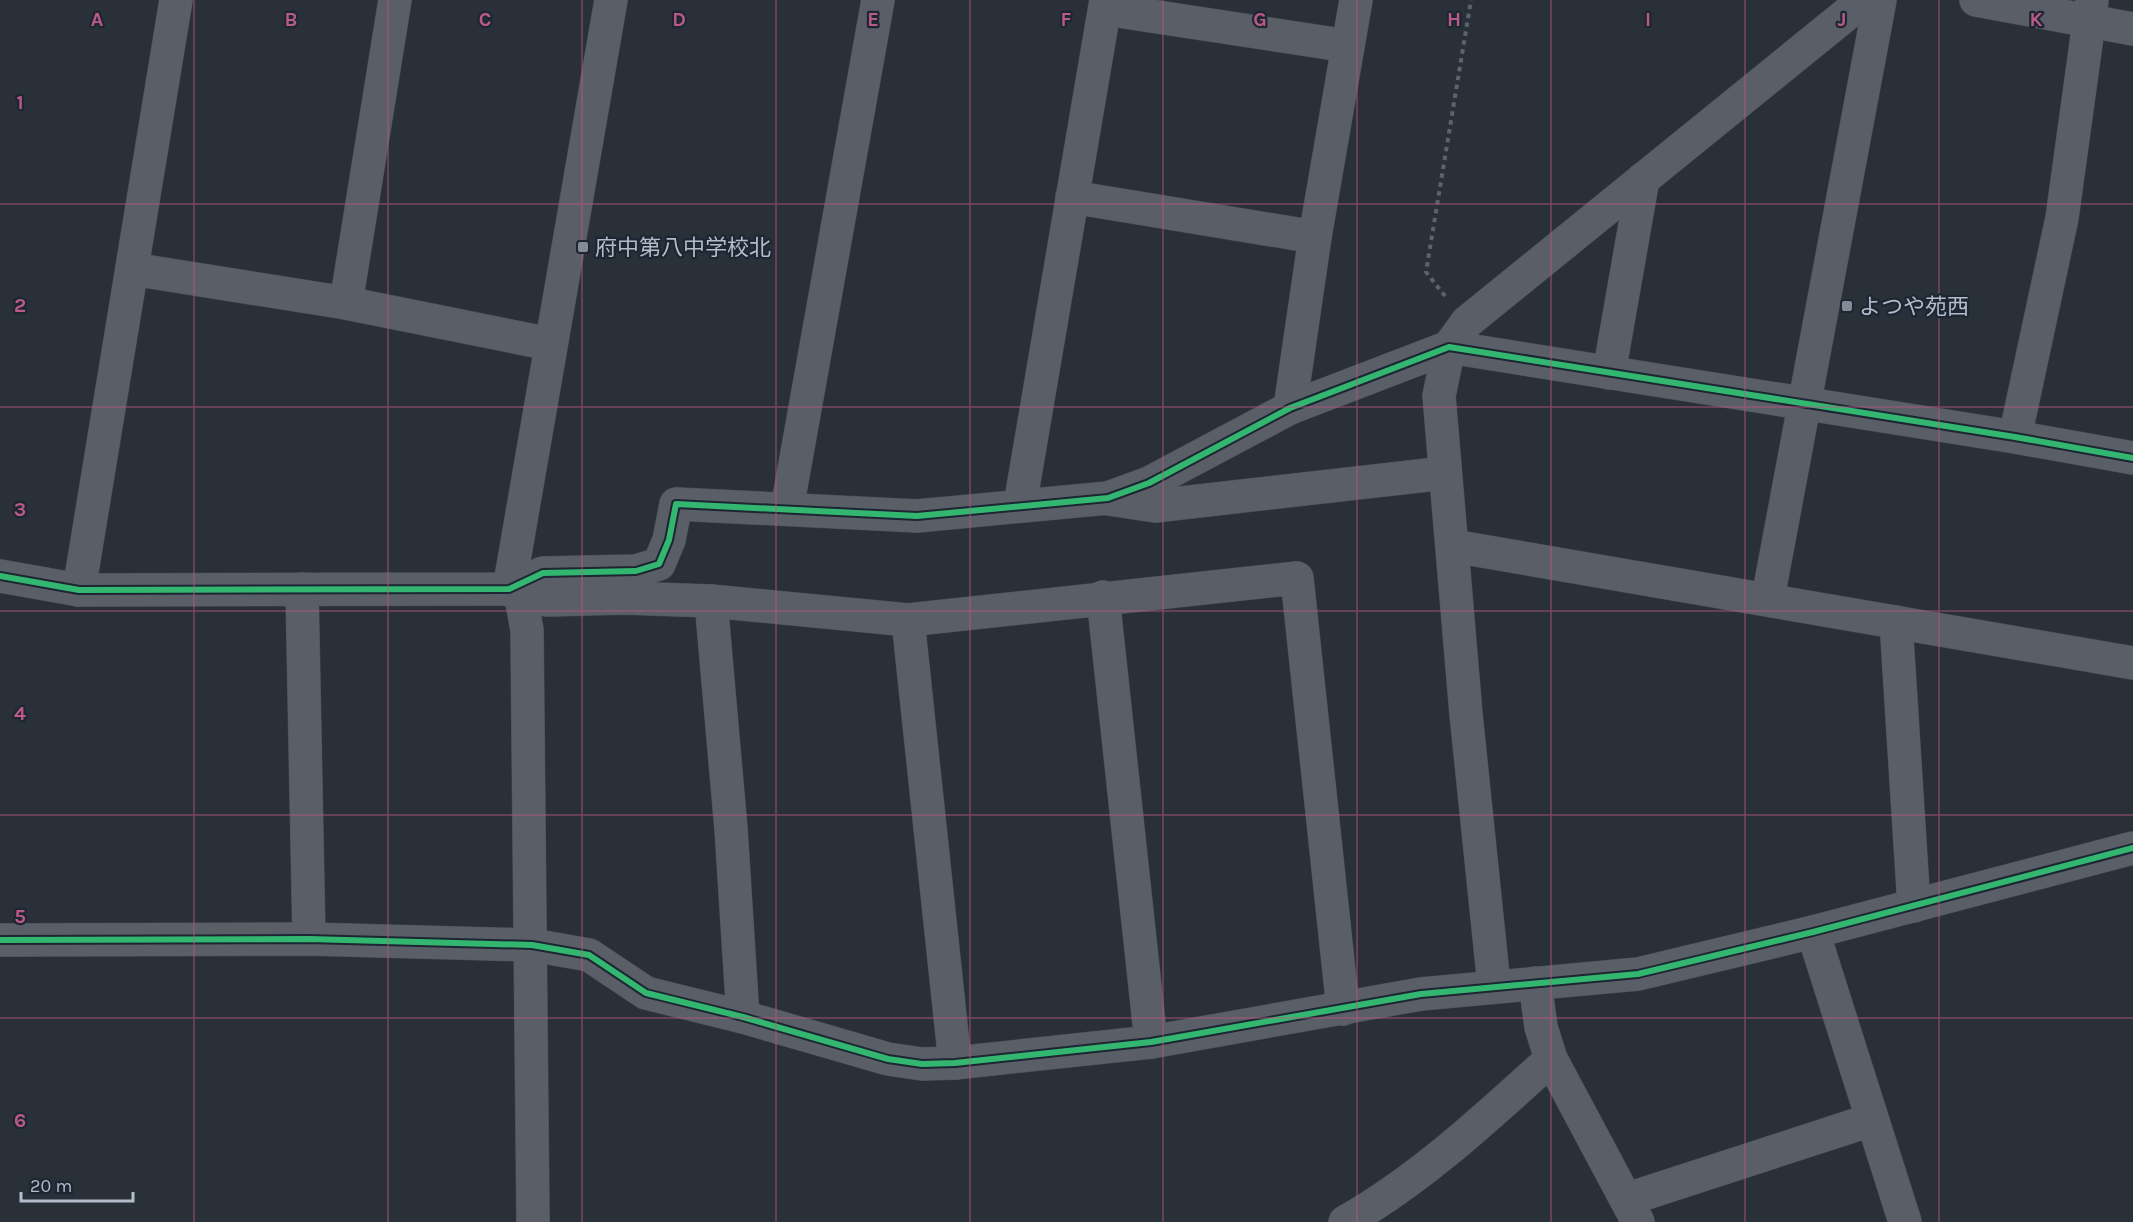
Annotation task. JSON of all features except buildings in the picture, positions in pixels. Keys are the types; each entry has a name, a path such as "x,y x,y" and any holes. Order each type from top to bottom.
{"street":[{"path":"79,590 176,0"},
{"path":"346,303 396,0"},
{"path":"533,1222 532,945 527,630 515,593 550,344 611,0"},
{"path":"788,509 878,0"},
{"path":"1290,408 1315,237 1356,0"},
{"path":"1108,498 1149,483 1290,408 1458,334 1643,178 1864,0"},
{"path":"1768,598 1880,0"},
{"path":"1976,0 2091,10 2133,29"},
{"path":"1020,505 1106,5 1348,46"},
{"path":"2015,437 2062,218 2091,10"},
{"path":"1609,373 1643,178"},
{"path":"1072,196 1315,237"},
{"path":"132,269 346,303 550,344"},
{"path":"1458,334 1609,373 2015,437 2133,458"},
{"path":"1458,334 1438,396 1466,714 1494,985"},
{"path":"515,593 543,573 636,571 658,564 669,540 676,504 917,516 1108,498 1155,506 1445,472"},
{"path":"1453,546 1768,598 2133,663"},
{"path":"0,576 79,590 302,589 515,593 549,600 622,598 711,601 908,620 1103,597 1297,578 1343,1008"},
{"path":"302,589 309,939"},
{"path":"1103,597 1151,1042"},
{"path":"711,601 731,829 744,1017"},
{"path":"908,620 955,1064"},
{"path":"1896,622 1914,906"},
{"path":"0,940 309,939 532,945 589,955 646,993 744,1017 888,1059 922,1065 955,1064 1151,1042 1421,994 1494,985 1638,974 1813,932 2133,848"},
{"path":"1813,932 1905,1222"},
{"path":"1535,983 1541,1027 1551,1059 1633,1211 1871,1120"},
{"path":"1345,1222 1380,1202 1490,1115 1551,1059"}],"path":[{"path":"1458,334 1426,272 1471,0"}],"cycle path":[{"path":"0,576 79,590 509,589 543,573 636,571 659,564 669,540 676,504 917,516 1108,498 1149,483 1290,408 1449,347 2015,437 2133,458"},
{"path":"0,940 309,939 532,945 589,955 646,993 743,1017 888,1059 922,1064 955,1063 1151,1042 1421,994 1638,974 1813,932 2133,848"}],"place":[{"name":"府中第八中学校北","path":"583,247"},
{"name":"よつや苑西","path":"1847,306"}]}
